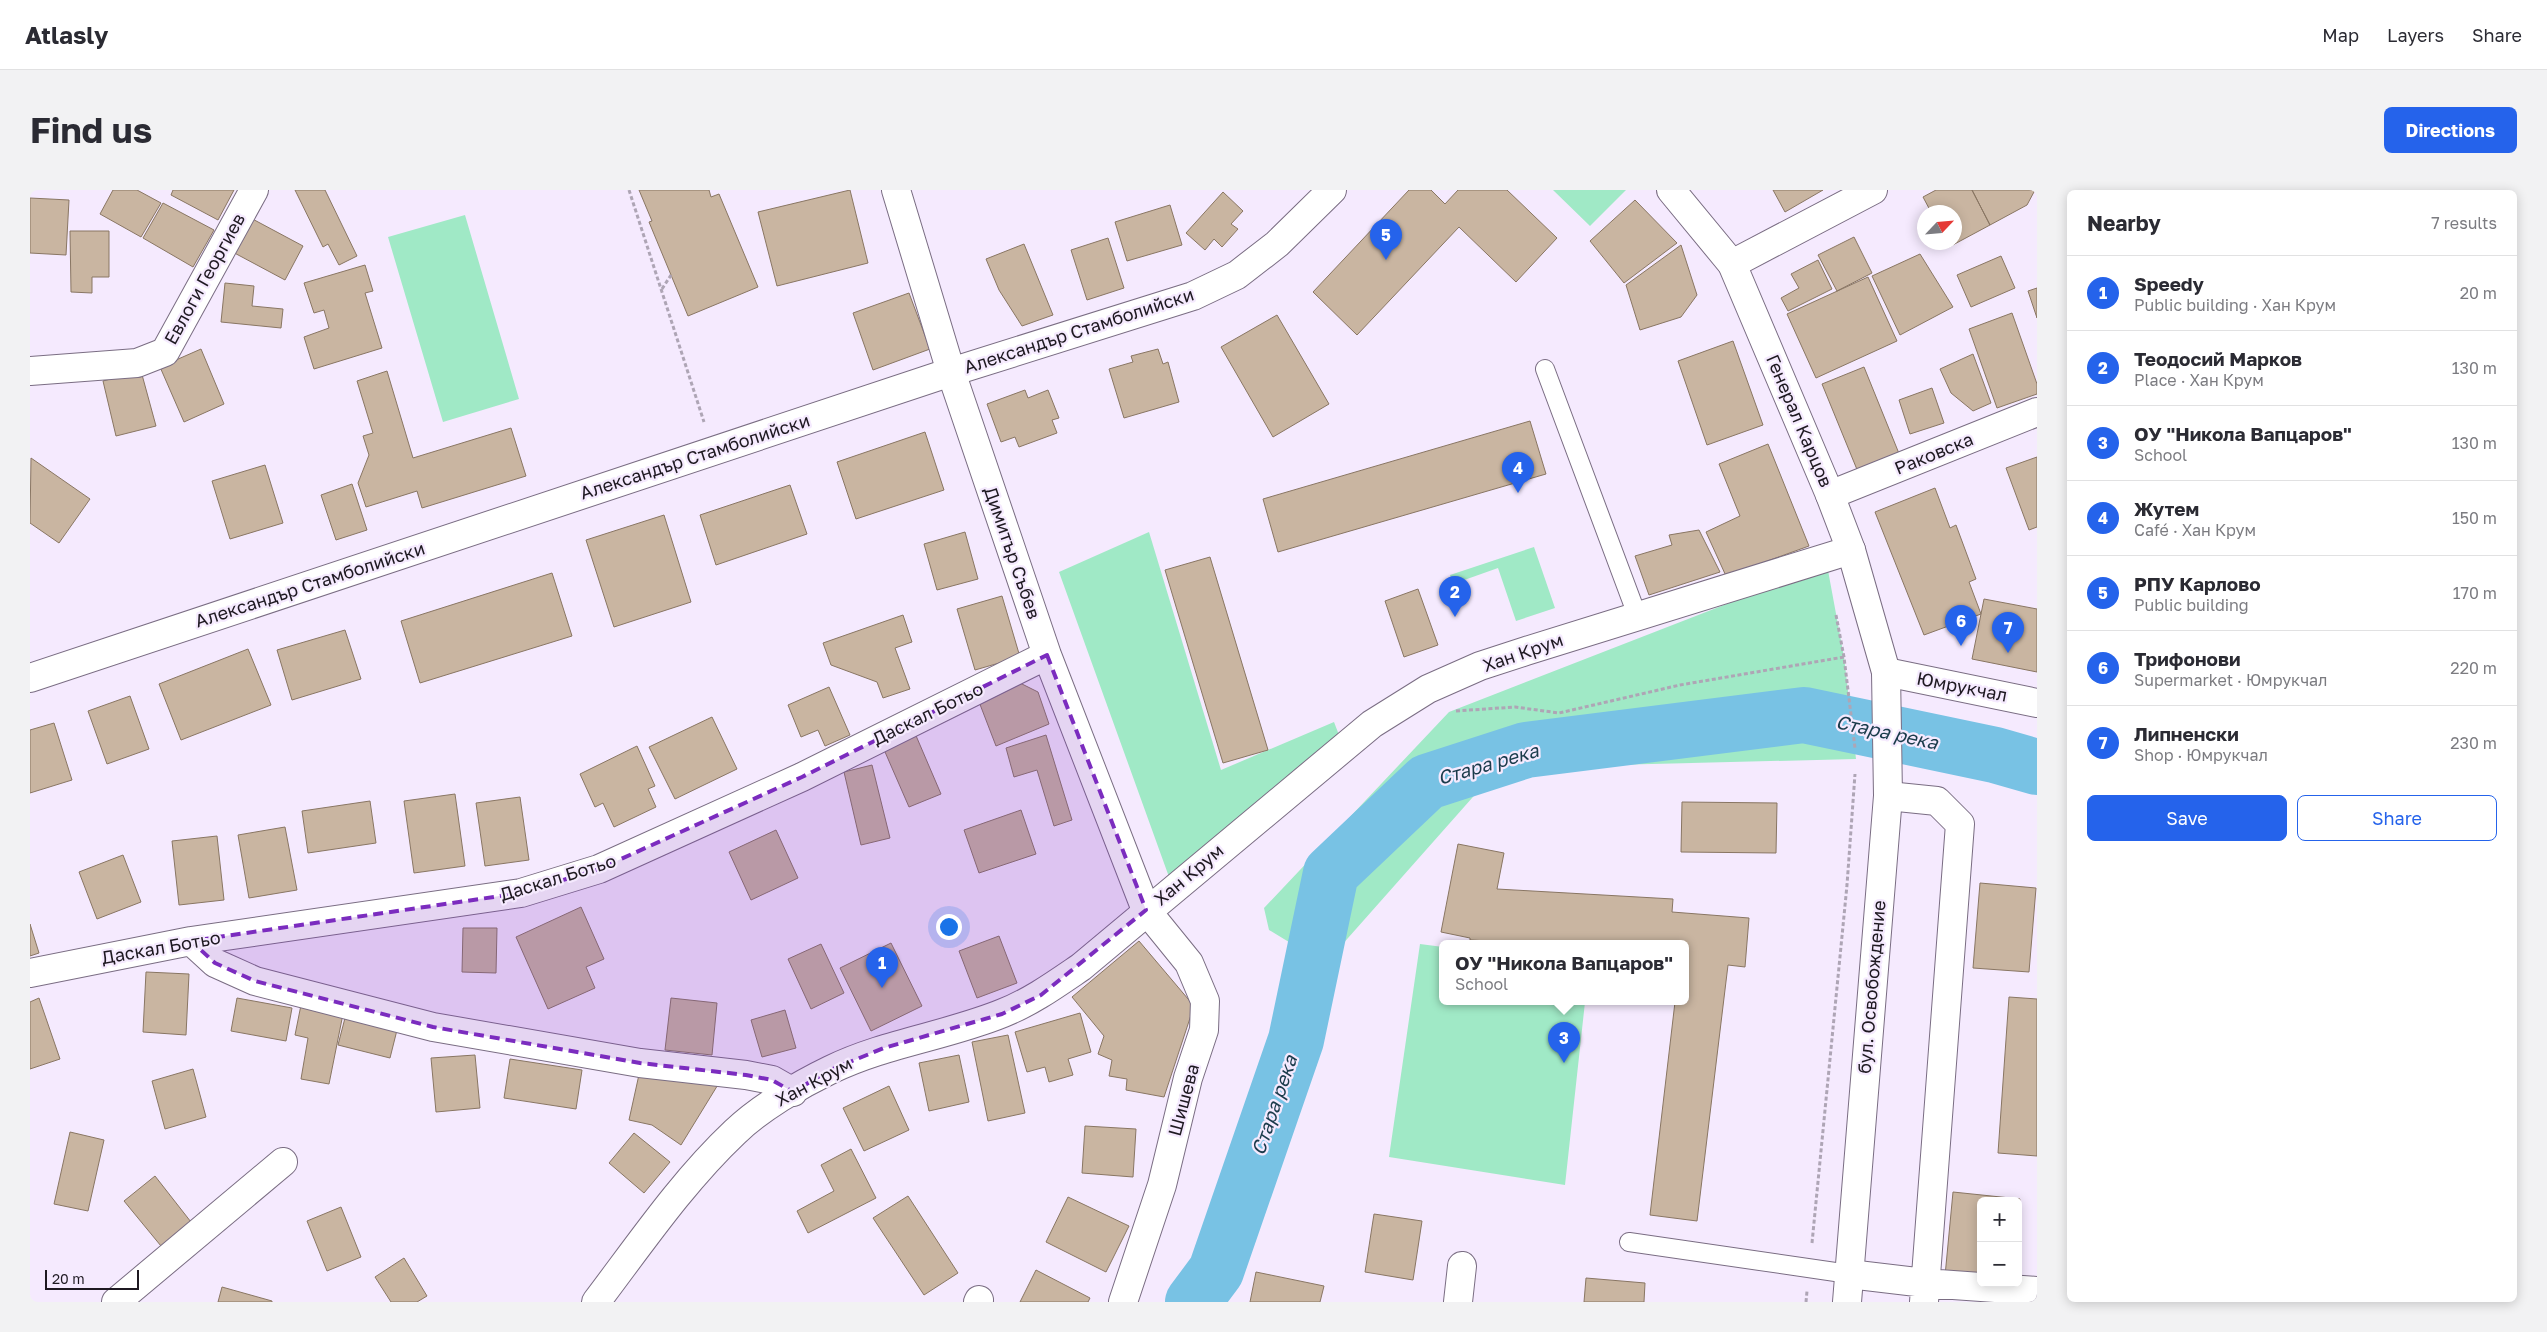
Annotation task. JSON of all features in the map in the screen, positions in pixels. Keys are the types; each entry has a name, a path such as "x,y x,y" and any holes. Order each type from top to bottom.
{"street":[{"name":"Евлоги Георгиев","path":"30,371 137,363 165,352 254,190"},
{"name":"Димитър Събев","path":"896,190 951,372 1047,655 1146,910"},
{"name":"Александър Стамболийски","path":"30,678 951,372 1193,296 1237,275 1277,244 1332,190"},
{"name":"Генерал Карцов","path":"1671,190 1732,264 1830,495 1850,550 1886,672"},
{"path":"1732,264 1872,190"},
{"name":"Раковска","path":"1830,495 2037,412"},
{"name":"Хан Крум","path":"596,1302 694,1174 736,1130 765,1108 830,1070 866,1056 1002,1014 1042,995 1080,967 1146,910 1372,724 1428,688 1480,666 1637,615 1850,550"},
{"name":"Даскал Ботьо","path":"30,973 191,941 521,893 599,869 802,777 1047,655"},
{"name":"Юмрукчал","path":"1886,672 2037,703"},
{"name":"бул. Освобождение","path":"1847,1302 1888,796 1886,672"},
{"path":"1888,796 1937,801 1960,824 1924,1292"},
{"name":"Шишева","path":"1123,1302 1162,1185 1188,1078 1204,1030 1205,1001 1189,963 1146,910"},
{"path":"191,941 215,963 255,981 433,1027 640,1063 746,1075 772,1080 792,1092"},
{"path":"116,1302 283,1162"},
{"path":"1458,1302 1462,1266"},
{"path":"1849,1274 1924,1292 2037,1291"}],"lane":[{"path":"1545,368 1637,615"},
{"path":"1629,1242 1849,1274"}],"path":[{"path":"629,190 714,451"},
{"path":"661,290 671,275"},
{"path":"1449,712 1516,708 1559,713 1680,685 1844,657"},
{"path":"1846,670 1855,749"},
{"path":"1806,1302 1856,767"}],"highlighted area":[{"path":"1047,655 1146,910 1041,995 1002,1014 884,1048 830,1070 793,1092 772,1080 746,1075 640,1063 433,1027 255,981 215,963 191,941 521,893 599,869 802,777"}],"green space":[{"path":"1553,190 1626,190 1590,226"},
{"path":"465,215 519,399 443,422 388,237"},
{"path":"1149,532 1221,770 1334,722 1344,748 1173,888 1059,572"},
{"path":"1534,547 1555,608 1516,621 1498,568 1453,584 1450,575"},
{"path":"1827,565 1844,657 1856,759 1529,767 1480,789 1325,964 1269,930 1264,908 1449,712"},
{"path":"1420,944 1439,946 1439,1005 1585,1005 1565,1185 1389,1157"}],"building":[{"path":"113,190 137,190 161,203 141,237 100,214"},
{"path":"173,190 234,190 218,220 171,195"},
{"path":"295,190 325,190 357,256 339,265 328,244 323,247"},
{"path":"639,190 709,190 711,197 719,194 758,287 688,316 649,222 652,221"},
{"path":"850,190 868,263 777,286 758,212"},
{"path":"1409,190 1431,190 1445,204 1458,190 1507,190 1557,238 1516,282 1459,227 1357,335 1313,292"},
{"path":"1773,190 1823,190 1785,212"},
{"path":"1936,190 1972,190 1990,225 1962,240 1962,205 1927,205 1923,197"},
{"path":"1972,190 2035,190 2027,205 1990,225"},
{"path":"1223,192 1243,211 1231,224 1238,229 1222,247 1214,239 1205,250 1186,233"},
{"path":"30,198 69,200 66,255 30,253"},
{"path":"1635,200 1677,243 1624,283 1590,241"},
{"path":"163,203 214,230 193,267 143,238"},
{"path":"1170,205 1182,245 1127,261 1115,222"},
{"path":"245,215 303,246 285,280 227,249"},
{"path":"70,231 109,231 109,277 92,277 92,293 71,292"},
{"path":"1854,237 1872,273 1837,291 1818,255"},
{"path":"1108,238 1124,288 1087,300 1071,250"},
{"path":"1024,244 1053,315 1022,326 999,290 986,259"},
{"path":"1681,245 1697,295 1681,317 1640,330 1626,285"},
{"path":"1920,254 1953,307 1900,335 1872,276"},
{"path":"2001,256 2015,288 1971,307 1957,275"},
{"path":"1818,260 1832,289 1788,311 1781,298 1799,288 1791,274"},
{"path":"365,265 373,291 365,293 382,348 314,369 304,337 329,328 324,310 314,313 304,283"},
{"path":"1868,277 1897,341 1816,378 1787,314"},
{"path":"225,283 254,286 252,306 283,309 281,328 221,322"},
{"path":"2037,288 2037,318 2028,291"},
{"path":"909,293 930,349 873,370 853,313"},
{"path":"2012,313 2037,384 2037,394 1997,408 1969,329"},
{"path":"1277,315 1329,404 1273,437 1221,347"},
{"path":"1733,341 1763,425 1707,445 1678,361"},
{"path":"201,349 224,404 184,422 160,367"},
{"path":"1158,349 1163,364 1168,362 1179,402 1124,418 1109,369 1133,362 1131,356"},
{"path":"1973,354 1991,403 1973,411 1951,393 1940,369"},
{"path":"1864,367 1900,456 1858,472 1822,384"},
{"path":"141,371 156,426 116,436 103,381"},
{"path":"387,371 413,458 511,428 526,476 422,508 417,491 366,507 358,483 369,455 363,436 373,433 357,381"},
{"path":"1932,388 1944,423 1910,434 1899,400"},
{"path":"1025,390 1028,398 1048,390 1059,418 1052,420 1057,433 1019,447 1015,437 1001,442 987,404"},
{"path":"1530,421 1546,474 1278,552 1263,499"},
{"path":"925,432 944,490 856,519 837,462"},
{"path":"1768,444 1809,546 1726,576 1706,532 1740,516 1719,464"},
{"path":"2037,457 2037,527 2029,530 2006,468"},
{"path":"31,458 90,499 59,543 30,523"},
{"path":"265,465 283,523 230,539 212,481"},
{"path":"352,484 367,530 336,540 321,495"},
{"path":"790,485 807,534 716,565 700,515"},
{"path":"1935,488 1950,528 1956,525 1976,579 1969,582 1981,614 1924,635 1875,512"},
{"path":"664,515 691,602 614,627 586,540"},
{"path":"1699,530 1720,572 1649,595 1635,556 1672,545 1669,535"},
{"path":"965,532 978,579 937,590 924,544"},
{"path":"1210,557 1268,750 1223,763 1165,570"},
{"path":"552,573 572,636 420,683 401,621"},
{"path":"1418,589 1438,645 1404,657 1385,601"},
{"path":"1002,596 1020,657 975,670 957,609"},
{"path":"1984,599 2037,609 2037,672 1972,659"},
{"path":"903,615 912,642 895,648 910,689 883,698 877,682 831,665 823,643"},
{"path":"345,630 361,679 292,700 277,650"},
{"path":"248,649 271,705 181,740 159,684"},
{"path":"1014,680 1038,692 1049,724 996,746 976,694"},
{"path":"829,687 850,735 825,746 818,730 801,737 788,705"},
{"path":"130,696 149,749 107,764 88,711"},
{"path":"712,717 737,769 675,799 649,747"},
{"path":"54,723 72,780 30,793 30,730"},
{"path":"914,731 941,794 909,807 882,745"},
{"path":"1046,735 1072,820 1054,826 1037,770 1014,777 1006,748"},
{"path":"637,746 655,786 648,789 656,807 614,827 603,803 595,807 580,774"},
{"path":"872,765 890,838 861,845 844,772"},
{"path":"455,794 465,866 414,873 404,801"},
{"path":"520,797 529,860 485,866 476,803"},
{"path":"370,801 376,843 308,853 302,811"},
{"path":"1682,802 1777,803 1776,853 1681,852"},
{"path":"1021,810 1036,854 979,873 964,830"},
{"path":"285,827 297,890 249,898 238,835"},
{"path":"776,830 798,878 751,900 729,852"},
{"path":"217,836 224,900 179,905 172,841"},
{"path":"1458,844 1504,853 1497,889 1673,899 1672,912 1749,918 1745,967 1728,965 1697,1221 1650,1215 1675,1005 1689,1005 1689,940 1470,940 1470,938 1441,932"},
{"path":"123,855 141,902 97,919 79,872"},
{"path":"1980,883 2036,888 2029,972 1973,968"},
{"path":"581,907 604,959 586,967 595,988 548,1009 516,937"},
{"path":"30,924 39,953 30,956"},
{"path":"463,928 497,928 496,973 462,972"},
{"path":"999,936 1017,983 977,998 959,951"},
{"path":"1139,941 1194,1006 1164,1097 1126,1090 1127,1079 1109,1076 1112,1060 1098,1054 1104,1036 1072,997"},
{"path":"891,943 922,1006 871,1031 840,968"},
{"path":"821,944 844,993 811,1009 788,959"},
{"path":"146,972 189,974 186,1035 143,1032"},
{"path":"2009,997 2037,999 2037,1156 1998,1153"},
{"path":"39,998 60,1059 30,1069 30,1002"},
{"path":"237,998 292,1008 286,1041 231,1031"},
{"path":"671,998 717,1003 712,1055 665,1050"},
{"path":"301,1005 343,1014 329,1084 301,1079 308,1038 295,1035"},
{"path":"785,1010 796,1048 762,1057 751,1020"},
{"path":"1080,1013 1091,1052 1068,1059 1073,1075 1049,1082 1045,1067 1027,1072 1015,1032"},
{"path":"345,1018 397,1030 390,1058 338,1045"},
{"path":"1008,1035 1025,1113 988,1121 972,1042"},
{"path":"475,1055 480,1108 436,1112 431,1058"},
{"path":"959,1055 969,1102 929,1111 919,1063"},
{"path":"510,1059 582,1070 576,1109 504,1098"},
{"path":"193,1069 206,1117 165,1129 152,1081"},
{"path":"640,1070 719,1083 681,1145 652,1125 629,1120"},
{"path":"889,1086 909,1130 864,1151 843,1108"},
{"path":"1085,1126 1136,1129 1133,1177 1082,1173"},
{"path":"70,1132 104,1140 88,1211 54,1204"},
{"path":"634,1133 670,1162 644,1193 609,1163"},
{"path":"851,1149 876,1198 808,1233 797,1211 834,1191 821,1165"},
{"path":"155,1176 191,1222 161,1246 124,1201"},
{"path":"1953,1192 2001,1197 1977,1197 1977,1279 1945,1276"},
{"path":"908,1196 958,1273 924,1295 873,1218"},
{"path":"1068,1197 1129,1226 1106,1272 1046,1242"},
{"path":"341,1207 361,1257 327,1271 307,1221"},
{"path":"1374,1214 1422,1221 1413,1280 1365,1272"},
{"path":"404,1258 427,1296 417,1302 391,1302 375,1277"},
{"path":"1036,1270 1090,1298 1088,1302 1020,1302"},
{"path":"1256,1272 1324,1286 1320,1302 1250,1302"},
{"path":"1586,1278 1645,1283 1644,1302 1584,1302"},
{"path":"222,1287 272,1301 272,1302 218,1302"}],"waterway":[{"name":"Стара река","path":"1193,1302 1216,1271 1296,1040 1331,873 1427,782 1526,750 1804,715 1995,755 2037,767"}],"place":[{"name":"РПУ Карлово","path":"1386,260"},
{"name":"Жутем","path":"1518,493"},
{"name":"Теодосий Марков","path":"1455,617"},
{"name":"Трифонови","path":"1961,646"},
{"name":"Липненски","path":"2008,653"},
{"name":"Speedy","path":"882,988"},
{"name":"ОУ \"Никола Вапцаров\"","path":"1564,1063"}]}
